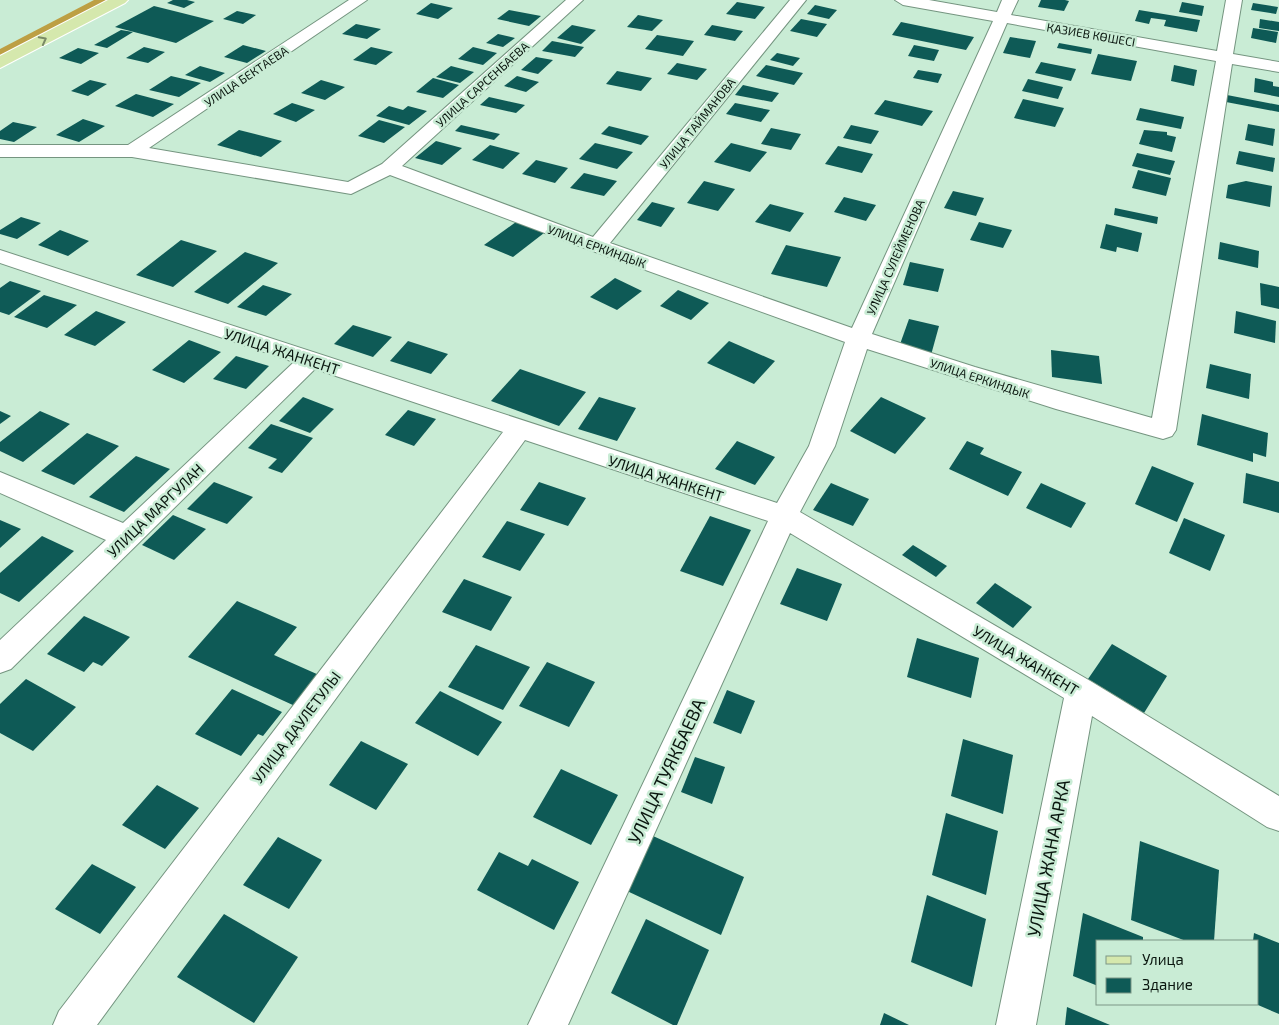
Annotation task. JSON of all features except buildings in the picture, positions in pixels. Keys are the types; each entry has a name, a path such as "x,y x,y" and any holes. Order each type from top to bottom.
{"main road":[{"path":"0,63 120,0"}],"street":[{"name":"УЛИЦА БЕКТАЕВА","path":"132,151 359,0"},
{"name":"УЛИЦА САРСЕНБАЕВА","path":"0,151 132,151 351,188 389,168 575,0"},
{"name":"УЛИЦА ТАЙМАНОВА","path":"596,246 798,0"},
{"name":"ҚАЗИЕВ КӨШЕСІ","path":"903,0 1005,9 1223,57 1279,67"},
{"name":"УЛИЦА ЕРКИНДЫК","path":"389,168 596,246 858,339 1045,399 1163,430 1223,57 1234,0"},
{"name":"УЛИЦА СУЛЕЙМЕНОВА","path":"784,516 822,446 858,339 1005,9"},
{"name":"УЛИЦА ЖАНКЕНТ","path":"0,256 784,516 1080,692 1279,815"},
{"name":"УЛИЦА МАРГУЛАН","path":"0,660 310,360"},
{"name":"УЛИЦА ДАУЛЕТУЛЫ","path":"73,1025 519,429"},
{"path":"0,482 128,537"},
{"name":"УЛИЦА ТУЯКБАЕВА","path":"548,1025 784,516"},
{"name":"УЛИЦА ЖАНА АРКА","path":"1016,1025 1080,692"}],"shaded area":[{"path":"94,0 109,0 0,57 0,49"}]}
